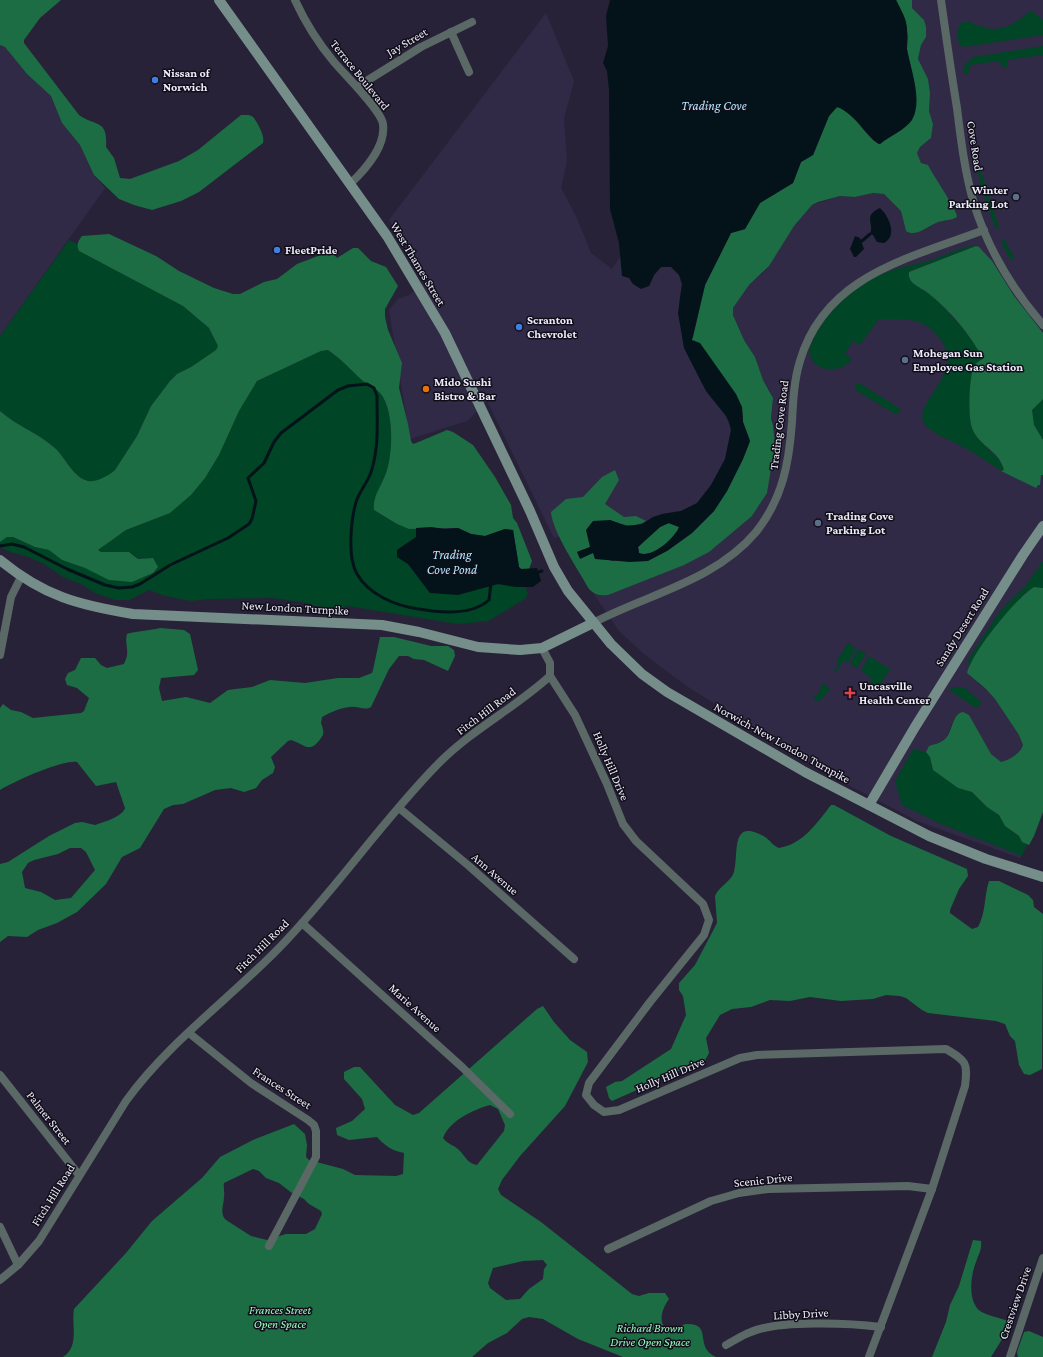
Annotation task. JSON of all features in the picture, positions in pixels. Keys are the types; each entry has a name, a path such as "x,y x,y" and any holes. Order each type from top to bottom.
{"main road":[{"name":"West Thames Street","path":"219,0 387,236 445,333 530,511 554,567"},
{"name":"Sandy Desert Road","path":"869,806 920,719 1023,555 1043,526"},
{"name":"New London Turnpike","path":"0,560 21,576 44,590 68,600 95,608 133,614 382,625 419,632 478,647 513,650 542,648 594,623"},
{"name":"Norwich-New London Turnpike","path":"554,567 568,591 625,660 667,692 701,713 869,806 929,836 972,854 1043,877"}],"street":[{"name":"Terrace Boulevard","path":"296,0 301,12 320,43 357,87 382,120 383,133 375,153 350,184"},
{"name":"Cove Road","path":"941,0 964,162 970,190 984,230 995,254 1016,291 1043,325"},
{"name":"Jay Street","path":"357,87 421,47 472,22"},
{"path":"451,32 469,72"},
{"name":"Trading Cove Road","path":"594,623 618,610 716,567 733,555 757,530 776,501 788,467 793,402 800,362 817,324 838,298 852,286 882,270 984,230"},
{"path":"0,654 11,596 21,576"},
{"path":"542,648 550,663 550,676"},
{"name":"Fitch Hill Road","path":"0,1280 18,1265 39,1241 79,1175 139,1084 189,1033 277,950 302,923 438,763 550,676"},
{"name":"Holly Hill Drive","path":"550,676 576,715 623,824 636,841 703,904 708,920 704,935 650,1002 589,1083 586,1095 594,1105 604,1112 619,1110 740,1058 752,1056 946,1049 962,1058 967,1069 966,1086 932,1189 869,1357"},
{"name":"Ann Avenue","path":"399,808 469,866 574,959"},
{"name":"Marie Avenue","path":"302,923 450,1056 510,1114"},
{"name":"Frances Street","path":"189,1033 244,1078 308,1120 315,1128 317,1138 316,1157 270,1246"},
{"name":"Palmer Street","path":"0,1075 79,1175"},
{"name":"Scenic Drive","path":"608,1249 711,1201 739,1193 768,1189 892,1186 932,1189"},
{"path":"0,1227 18,1265"},
{"name":"Crestview Drive","path":"1010,1357 1043,1258"},
{"name":"Libby Drive","path":"726,1345 751,1331 779,1325 858,1324 881,1327"}],"shaded area":[{"path":"912,0 1043,0 1043,588 1034,587 1024,594 1008,614 977,683 986,689 995,699 1019,735 1023,745 1020,751 1007,761 1001,762 991,754 982,739 955,717 946,738 929,746 945,777 958,788 972,792 987,807 999,815 1011,831 1022,842 1027,844 1020,858 917,821 818,769 685,685 644,654 619,631 594,594 601,596 743,522 752,516 767,493 775,445 771,419 773,405 770,391 763,380 755,357 744,340 733,315 733,308 749,285 765,271 794,226 812,205 840,196 855,197 873,193 884,194 901,211 906,231 908,233 925,230 937,222 951,220 956,210 935,180 928,165 921,163 917,153 920,147 931,138 933,124 929,111 930,93 928,79 918,59 921,45 926,37 924,20 912,8"},
{"path":"546,13 574,81 564,118 567,161 561,188 576,216 591,253 612,269 621,255 622,265 633,284 649,286 654,275 661,267 671,267 679,275 682,284 679,302 684,348 706,391 726,416 731,430 725,459 711,485 697,503 681,511 663,514 642,524 586,530 554,538 487,401 467,421 410,439 389,310 398,299 409,295 425,283 389,220"},
{"path":"0,45 5,47 27,74 51,96 62,123 80,145 94,175 105,188 0,336"}],"green space":[{"path":"0,0 61,0 40,18 24,40 24,43 79,115 100,125 103,128 106,138 106,147 114,158 120,178 130,179 179,161 198,150 241,115 250,115 254,118 262,134 263,143 199,192 181,201 152,210 119,199 94,175 80,145 62,123 51,96 27,74 5,47 0,45"},
{"path":"896,0 912,0 912,8 924,20 926,27 926,37 921,45 918,59 928,79 930,93 929,111 933,124 931,138 920,147 917,153 921,163 928,165 957,217 938,222 918,232 910,233 906,231 901,211 884,194 873,193 855,197 840,196 812,205 794,226 769,266 749,285 733,308 733,315 744,340 755,357 763,380 773,398 771,419 775,445 767,493 752,516 709,552 684,565 608,595 595,594 589,589 561,540 556,530 551,512 566,499 583,497 602,477 615,470 619,480 605,504 624,517 636,516 646,521 632,526 610,520 590,547 577,552 593,553 612,561 667,551 692,533 714,511 727,491 750,441 743,422 742,407 691,340 705,285 731,233 745,229 760,203 793,183 801,162 813,155 829,116 837,107 850,115 875,142 880,144 889,136 906,126 915,87 907,49 908,37 905,19"},
{"path":"1029,12 1033,12 1043,20 1043,35 964,47 959,45 957,31 962,22 969,22 987,28 1001,28 1013,24"},
{"path":"1043,46 1043,55 1007,60 1008,66 1002,68 1000,61 970,65 969,74 964,74 963,72 965,64 973,57"},
{"path":"977,168 980,168 999,227 997,229 994,225 980,183"},
{"path":"109,234 156,256 179,271 214,288 233,294 240,294 264,282 277,279 297,264 331,251 337,258 353,248 358,248 371,261 386,267 398,286 385,309 385,317 388,330 402,363 399,388 411,441 413,444 447,430 453,432 473,445 495,477 511,505 513,518 517,523 532,561 529,569 521,569 519,567 513,530 505,529 485,536 471,534 458,528 409,529 397,524 374,510 376,495 389,462 391,430 388,409 385,400 378,391 363,381 328,350 321,351 257,381 239,411 219,455 205,478 191,495 170,513 126,530 98,550 101,552 129,552 138,559 153,558 158,567 153,573 132,582 109,580 85,568 62,560 49,550 35,547 13,537 7,537 0,542 0,411 56,449 78,476 88,481 98,480 115,470 137,436 151,406 170,381 177,374 191,367 216,350 218,346 209,328 183,306 79,251 78,243 82,236"},
{"path":"1004,239 1014,257 1013,259 1010,259 1001,242"},
{"path":"69,240 77,244 79,251 183,306 209,328 218,346 216,350 191,367 177,374 170,381 151,406 137,436 115,470 98,480 91,482 78,476 60,453 50,444 0,411 0,336"},
{"path":"972,245 976,246 910,271 909,276 915,285 931,295 953,317 973,341 984,359 977,362 973,369 970,414 972,428 978,439 999,459 1004,470 1001,471 970,451 937,434 924,423 923,415 925,406 943,376 947,364 947,352 941,340 935,332 928,327 913,320 879,319 860,345 853,341 845,354 851,358 850,362 838,368 825,369 820,367 811,358 809,351 821,325 830,313 840,302 864,284 877,276 890,271 931,260"},
{"path":"976,246 979,247 992,261 1014,296 1043,333 1043,399 1032,410 1034,425 1043,440 1043,475 1041,475 1040,485 1036,488 1001,471 1004,470 999,459 974,433 970,416 971,382 974,367 977,362 983,359 966,332 952,315 928,293 915,285 910,280 909,276 909,272"},
{"path":"328,350 365,382 378,391 384,399 387,407 391,426 391,454 374,510 399,525 416,528 416,537 397,550 397,557 408,564 430,593 498,584 525,587 528,593 525,599 488,621 458,624 348,606 341,608 314,606 308,603 272,598 208,599 191,601 165,596 149,590 129,600 115,600 95,593 81,584 63,577 44,564 26,556 1,548 0,542 6,537 13,537 35,547 49,550 62,560 85,568 153,558 138,559 132,553 101,552 98,550 126,530 170,513 191,495 205,478 219,455 239,411 257,381 321,351"},
{"path":"856,384 861,384 899,408 900,413 895,414 857,391 855,389"},
{"path":"1043,399 1043,440 1034,425 1032,410"},
{"path":"668,523 679,527 672,539 664,546 653,552 648,554 639,553 638,547 660,527"},
{"path":"1043,561 1043,588 1034,587 1024,594 986,638 969,667 968,660 999,612 1026,585"},
{"path":"1034,587 1043,588 1043,812 1029,845 1022,842 1019,836 1005,826 999,815 987,807 972,792 958,788 933,770 930,757 926,752 929,746 946,738 955,719 959,713 963,712 969,715 991,754 1001,762 1014,756 1022,748 1023,745 1019,735 995,699 986,689 967,673 977,652 996,626 1017,602"},
{"path":"160,628 184,630 190,634 198,670 194,675 161,678 159,688 162,701 186,697 210,703 228,690 252,687 270,680 305,683 338,678 359,678 372,673 380,637 394,637 431,646 448,646 454,650 455,656 448,671 424,660 414,659 408,656 399,656 389,669 371,707 366,709 353,707 336,710 322,717 321,723 323,734 317,743 313,746 307,747 291,740 288,741 271,757 275,767 273,773 262,780 256,788 244,792 231,788 215,790 183,804 173,805 164,809 140,848 122,857 106,884 77,912 57,923 38,930 27,937 8,936 0,942 0,864 8,862 49,836 75,823 82,822 95,825 117,817 125,808 116,782 96,786 77,762 60,764 0,790 0,708 3,704 11,710 21,712 33,718 81,713 84,711 89,698 77,688 67,685 65,679 68,673 75,670 81,658 95,658 101,665 107,668 124,664 127,655 127,634","holes":["70,848 81,848 86,852 95,870 71,898 55,900 41,892 25,888 22,872 28,863 58,854"]},
{"path":"848,643 856,648 848,663 844,660 836,673 834,671 839,664 836,662"},
{"path":"858,649 866,654 857,668 850,664"},
{"path":"869,656 890,669 878,688 870,682 872,679 861,671"},
{"path":"823,683 830,689 819,702 813,698 817,696"},
{"path":"953,687 964,687 982,703 976,708 949,690"},
{"path":"913,749 926,752 930,757 934,770 958,788 972,792 987,807 999,815 1011,831 1019,836 1022,842 1027,844 1022,856 941,824 902,805 895,781"},
{"path":"831,805 834,805 891,836 967,869 968,876 959,889 950,913 972,929 978,927 981,922 989,881 999,881 1028,895 1033,900 1034,907 1043,914 1042,1069 1030,1075 1024,1074 1019,1065 1015,1041 1010,1036 1005,1024 996,1021 928,1013 906,998 900,996 886,995 873,999 841,1001 810,997 790,1001 770,1000 751,1007 732,1009 720,1015 706,1038 709,1053 704,1062 679,1071 665,1074 646,1086 612,1101 609,1098 606,1087 615,1082 622,1081 671,1049 686,1015 683,996 679,990 679,983 695,965 717,923 715,896 719,889 730,879 734,872 738,840 741,834 746,831 754,832 765,837 779,848 788,846 802,838"},
{"path":"543,1006 554,1022 570,1040 587,1052 588,1062 565,1106 520,1156 502,1180 498,1189 501,1195 541,1222 632,1294 639,1296 649,1293 665,1293 669,1299 664,1307 662,1320 668,1331 686,1324 699,1327 702,1331 704,1342 709,1353 716,1357 623,1357 578,1339 543,1319 529,1317 522,1319 507,1333 488,1343 472,1357 63,1357 68,1352 73,1341 74,1309 126,1253 152,1221 202,1178 220,1157 253,1140 294,1124 305,1134 307,1145 306,1157 309,1160 343,1169 355,1175 396,1176 403,1174 404,1153 389,1148 377,1137 349,1140 337,1135 336,1128 352,1121 365,1109 362,1099 344,1079 344,1072 354,1067 360,1067 395,1105 413,1115 419,1113 537,1009","holes":["490,1105 498,1109 505,1125 504,1131 477,1165 469,1161 457,1148 446,1142 443,1138 446,1132 456,1121 476,1110","253,1169 259,1171 266,1178 279,1183 292,1193 304,1199 309,1204 321,1211 322,1214 315,1229 306,1234 286,1234 267,1240 251,1236 226,1220 224,1217 222,1212 224,1183","543,1260 547,1265 544,1269 543,1279 529,1289 520,1299 506,1300 490,1288 488,1283 493,1268 523,1261"]},
{"path":"973,1240 981,1241 981,1244 980,1252 974,1267 971,1287 973,1301 976,1307 983,1313 1009,1321 1009,1328 991,1357 932,1357 946,1322 950,1305 959,1286"},
{"path":"1029,1331 1043,1337 1043,1357 1018,1357 1017,1352 1024,1332"}],"water":[{"name":"Trading Cove","path":"610,0 896,0 906,23 907,50 916,95 915,112 912,120 901,130 880,144 871,138 850,115 837,107 829,116 813,155 801,162 793,183 760,203 745,229 731,233 705,285 692,340 700,343 736,394 742,407 743,422 750,441 727,491 714,511 692,533 667,551 648,561 630,562 595,559 593,553 580,559 577,552 590,547 586,530 593,521 610,520 627,526 642,524 653,517 681,511 697,503 711,485 725,459 731,430 726,416 706,391 684,348 678,313 682,284 679,275 671,267 661,267 654,275 649,286 641,289 633,284 629,278 622,276 619,243 610,209 609,90 607,71 603,63 608,46 606,16","holes":["669,523 679,527 673,537 656,550 650,553 639,553 638,547 660,527"]},
{"path":"880,208 891,226 891,236 884,243 877,242 873,235 870,234 870,217"},
{"path":"855,236 860,238 864,249 856,257 854,257 850,249"},
{"name":"Trading Cove Pond","path":"431,527 445,529 458,528 471,534 485,536 505,529 513,530 519,567 521,569 537,568 541,581 533,587 516,587 498,584 458,595 430,593 408,564 397,557 397,550 416,537 416,528"}],"waterway":[{"path":"862,241 870,234"},
{"path":"0,546 12,544 24,547 67,569 105,585 119,588 132,587 140,584 170,565 228,538 249,524 252,519 256,501 248,478 264,463 274,442 281,433 338,390 348,386 367,384 374,388 377,396 377,442 372,469 369,478 356,502 353,518 351,548 354,567 357,574 376,594 392,602 437,612 465,611 482,605 489,600 491,583"},
{"path":"536,573 542,571"}],"place":[{"name":"Nissan of Norwich","path":"155,80"},
{"name":"Winter Parking Lot","path":"1016,197"},
{"name":"FleetPride","path":"277,250"},
{"name":"Scranton Chevrolet","path":"519,327"},
{"name":"Mohegan Sun Employee Gas Station","path":"905,360"},
{"name":"Mido Sushi Bistro & Bar","path":"426,389"},
{"name":"Trading Cove Parking Lot","path":"818,523"},
{"name":"Uncasville Health Center","path":"850,693"}],"park label":[{"name":"Frances Street Open Space","path":"280,1317"},
{"name":"Richard Brown Drive Open Space","path":"650,1335"}]}
